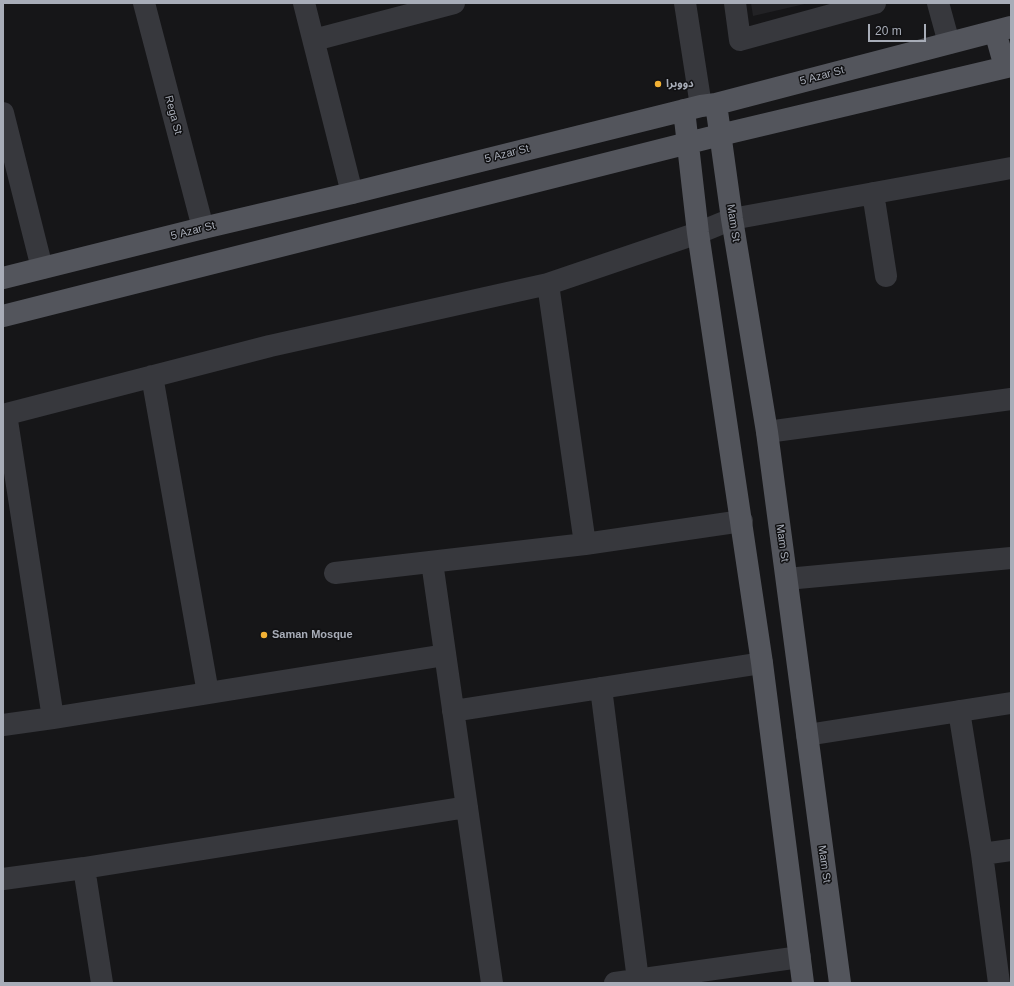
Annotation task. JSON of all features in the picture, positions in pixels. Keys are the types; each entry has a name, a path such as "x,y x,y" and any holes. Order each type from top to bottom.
{"main road":[{"name":"5 Azar St","path":"3,278 203,228 352,194 1003,29"},
{"path":"3,316 720,135 1008,66 1003,29"},
{"name":"Mam St","path":"700,106 720,135 732,219 767,432 840,983"},
{"path":"700,106 688,144 698,233 762,663 803,983"}],"street":[{"name":"Rega St","path":"144,3 203,228"},
{"path":"304,3 352,194"},
{"path":"314,40 454,3"},
{"path":"685,3 700,106"},
{"path":"735,3 740,40 874,3"},
{"path":"938,3 949,43"},
{"path":"3,117 42,268"},
{"path":"53,718 4,414 278,344 548,284 698,233 732,219 1011,168"},
{"path":"873,193 886,276"},
{"path":"548,284 585,544"},
{"path":"152,376 208,693"},
{"path":"767,432 1011,400"},
{"path":"335,573 585,544 742,521"},
{"path":"787,579 1011,558"},
{"path":"432,562 492,983"},
{"path":"3,724 53,718 445,655"},
{"path":"453,711 762,663"},
{"path":"601,688 638,980"},
{"path":"807,735 1011,704"},
{"path":"959,711 982,854 999,983"},
{"path":"3,879 84,868 467,808"},
{"path":"982,854 1011,850"},
{"path":"84,868 102,983"},
{"path":"615,983 800,956"}],"shaded area":[{"path":"751,3 809,3 753,16"}],"place":[{"name":"دووبرا","path":"658,84"},
{"name":"Saman Mosque","path":"264,635"}]}
